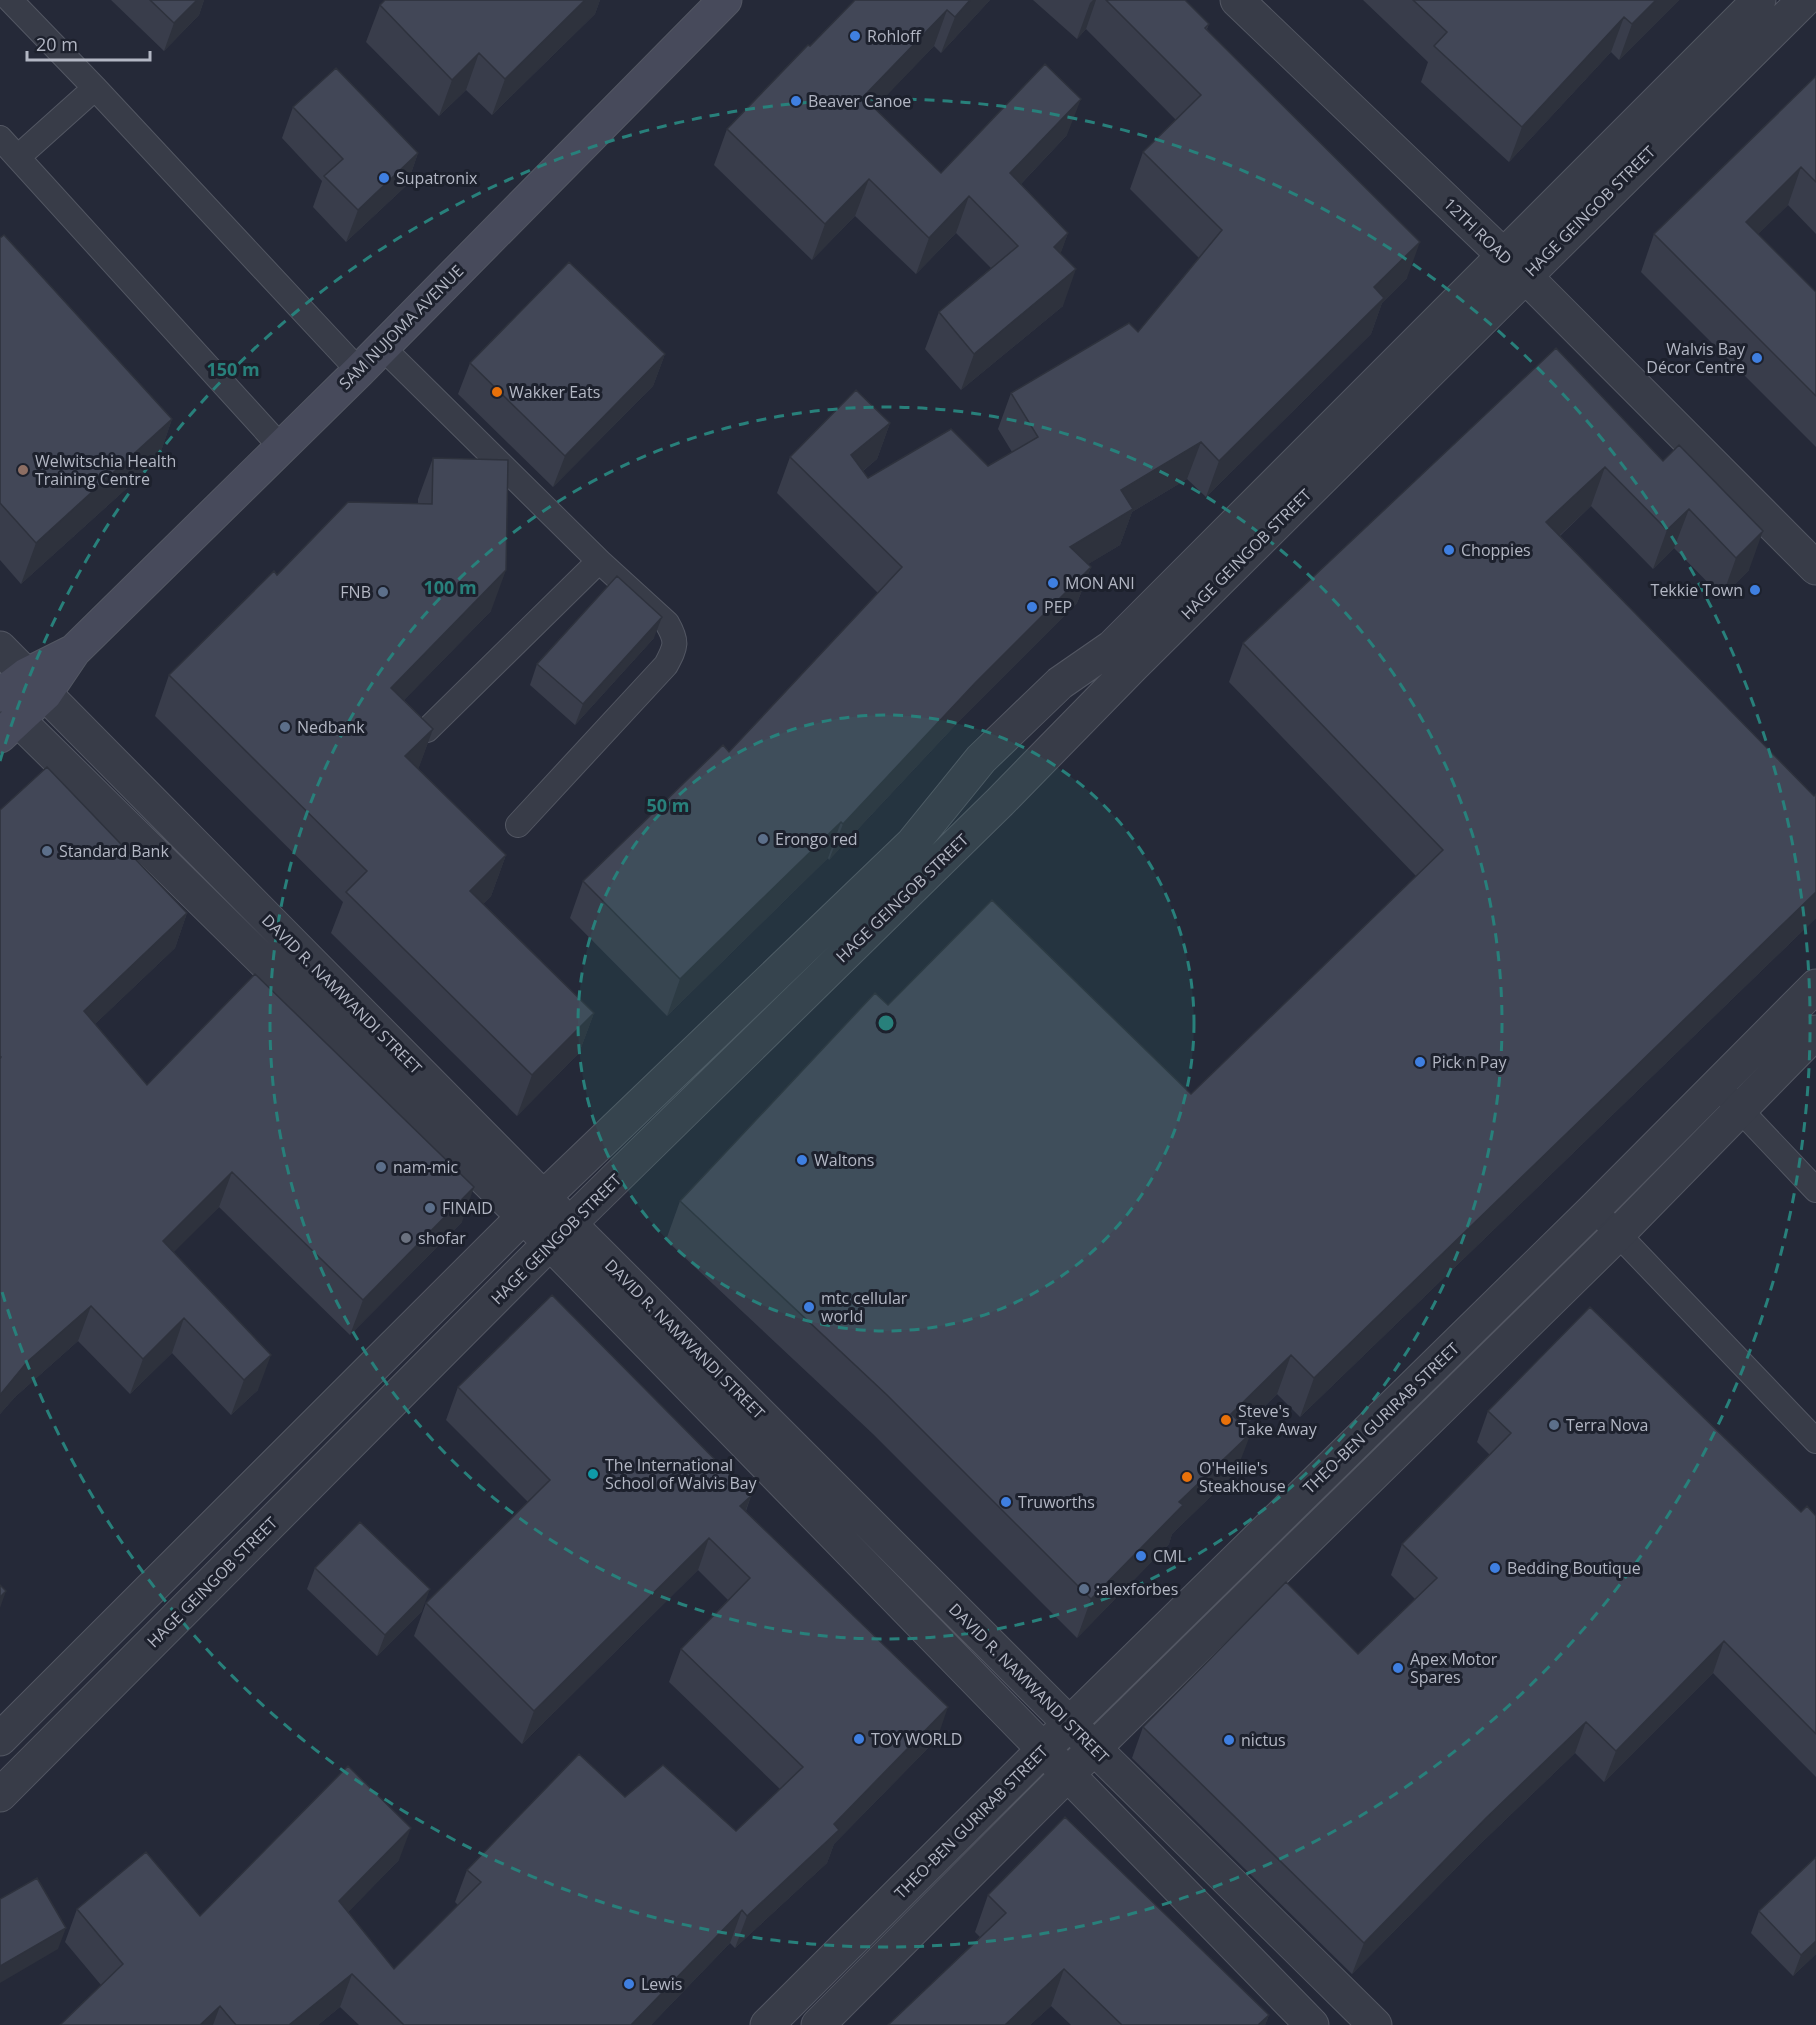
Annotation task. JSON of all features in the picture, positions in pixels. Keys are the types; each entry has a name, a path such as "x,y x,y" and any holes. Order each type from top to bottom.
{"main road":[{"name":"SAM NUJOMA AVENUE","path":"4,713 74,651 359,371 725,0"}],"street":[{"name":"12TH ROAD","path":"1237,0 1514,266 1816,568"},
{"name":"HAGE GEINGOB STREET","path":"0,1795 560,1233 992,810 1132,667 1514,266 1759,0"},
{"name":"HAGE GEINGOB STREET","path":"0,1739 534,1207 912,844 981,759 1060,683 1112,647 1514,266 1804,0"},
{"name":"DAVID R. NAMWANDI STREET","path":"0,648 534,1207 1070,1723 1375,2025"},
{"name":"DAVID R. NAMWANDI STREET","path":"4,713 534,1207"},
{"name":"THEO-BEN GURIRAB STREET","path":"766,2025 1594,1209 1816,986"},
{"name":"THEO-BEN GURIRAB STREET","path":"818,2025 1094,1748 1618,1234 1816,1032"},
{"name":"DAVID R. NAMWANDI STREET","path":"560,1233 1045,1750 1312,2025"}],"lane":[{"path":"10,0 359,371"},
{"path":"18,157 95,88"},
{"path":"0,138 281,447"},
{"path":"382,347 599,561 667,623 674,635 676,646 666,665 518,825"},
{"path":"427,730 599,561"},
{"path":"1717,1086 1816,1190"},
{"path":"1594,1209 1816,1441"}],"building":[{"path":"150,0 197,0 174,23"},
{"path":"385,0 585,0 505,79 479,53 452,80 380,5"},
{"path":"855,0 970,0 955,17 947,10 863,97 941,173 1045,64 1081,99 1010,173 1068,233 1054,247 1076,269 974,354 939,312 1018,246 969,196 929,238 869,179 825,224 727,129"},
{"path":"1106,0 1185,0 1209,24 1205,28 1420,242 1374,287 1384,298 1219,461 1201,442 1121,490 1133,509 1070,547 1091,567 975,683 843,824 841,822 680,979 583,881 723,745 729,752 902,567 790,457 856,390 890,423 851,455 868,478 951,429 988,466 1038,437 1011,393 1129,323 1138,332 1222,230 1143,152 1201,95"},
{"path":"1413,0 1656,0 1632,24 1624,17 1522,127 1434,46 1447,32"},
{"path":"336,68 418,153 358,210 324,176 343,159 293,107"},
{"path":"1816,76 1816,182 1801,167 1746,222 1816,292 1816,396 1654,234"},
{"path":"4,235 172,419 36,543 0,503 0,238"},
{"path":"569,262 665,354 565,456 470,363"},
{"path":"1556,348 1663,461 1679,445 1763,531 1736,558 1689,509 1667,530 1605,467 1546,522 1814,796 1816,794 1816,892 1314,1378 1291,1355 1231,1414 1251,1433 1179,1502 1183,1505 1091,1599 887,1395 680,1201 875,993 888,1005 992,900 1191,1094 1443,850 1243,643"},
{"path":"433,458 508,460 506,570 391,688 433,729 405,756 506,855 470,891 594,1013 532,1075 346,892 367,871 169,675 274,571 277,575 348,502 432,504"},
{"path":"617,576 662,617 583,704 537,664"},
{"path":"47,767 187,913 84,1011 147,1085 255,974 474,1187 363,1300 232,1172 163,1241 271,1355 244,1380 184,1318 143,1359 91,1306 27,1362 0,1395 0,810"},
{"path":"552,1295 751,1496 740,1506 948,1707 834,1824 839,1830 747,1916 742,1910 631,2025 404,2025 352,1974 289,2025 236,2025 220,2006 200,2025 60,2025 123,1964 77,1909 146,1852 200,1916 348,1766 411,1828 339,1901 394,1969 481,1882 467,1870 579,1754 625,1797 663,1765 736,1831 803,1767 681,1649 750,1578 709,1538 534,1711 426,1603 550,1480 458,1387"},
{"path":"1590,1307 1801,1512 1807,1506 1816,1516 1816,1734 1724,1641 1616,1751 1586,1722 1486,1818 1364,1943 1143,1727 1286,1582 1358,1654 1437,1578 1402,1544 1511,1433 1488,1411"},
{"path":"360,1522 430,1589 385,1635 315,1568"},
{"path":"0,1585 6,1591 0,1597"},
{"path":"1065,1817 1269,2015 1258,2025 1122,2025 1064,1969 1005,2025 888,2025 1006,1913 988,1895"},
{"path":"1816,1857 1816,1941 1801,1955 1759,1911"},
{"path":"37,1878 66,1928 0,1966 0,1899"}],"place":[{"name":"Rohloff","path":"855,36"},
{"name":"Beaver Canoe","path":"796,101"},
{"name":"Supatronix","path":"384,178"},
{"name":"Walvis Bay Décor Centre","path":"1757,358"},
{"name":"Wakker Eats","path":"497,392"},
{"name":"Welwitschia Health Training Centre","path":"23,470"},
{"name":"Choppies","path":"1449,550"},
{"name":"MON ANI","path":"1053,583"},
{"name":"Tekkie Town","path":"1755,590"},
{"name":"FNB","path":"383,592"},
{"name":"PEP","path":"1032,607"},
{"name":"Nedbank","path":"285,727"},
{"name":"Erongo red","path":"763,839"},
{"name":"Standard Bank","path":"47,851"},
{"name":"Pick n Pay","path":"1420,1062"},
{"name":"Waltons","path":"802,1160"},
{"name":"nam-mic","path":"381,1167"},
{"name":"FINAID","path":"430,1208"},
{"name":"shofar","path":"406,1238"},
{"name":"mtc cellular world","path":"809,1307"},
{"name":"Steve's Take Away","path":"1226,1420"},
{"name":"Terra Nova","path":"1554,1425"},
{"name":"The International School of Walvis Bay","path":"593,1474"},
{"name":"O'Heilie's Steakhouse","path":"1187,1477"},
{"name":"Truworths","path":"1006,1502"},
{"name":"CML","path":"1141,1556"},
{"name":"Bedding Boutique","path":"1495,1568"},
{"name":":alexforbes","path":"1084,1589"},
{"name":"Apex Motor Spares","path":"1398,1668"},
{"name":"TOY WORLD","path":"859,1739"},
{"name":"nictus","path":"1229,1740"},
{"name":"Lewis","path":"629,1984"}]}
